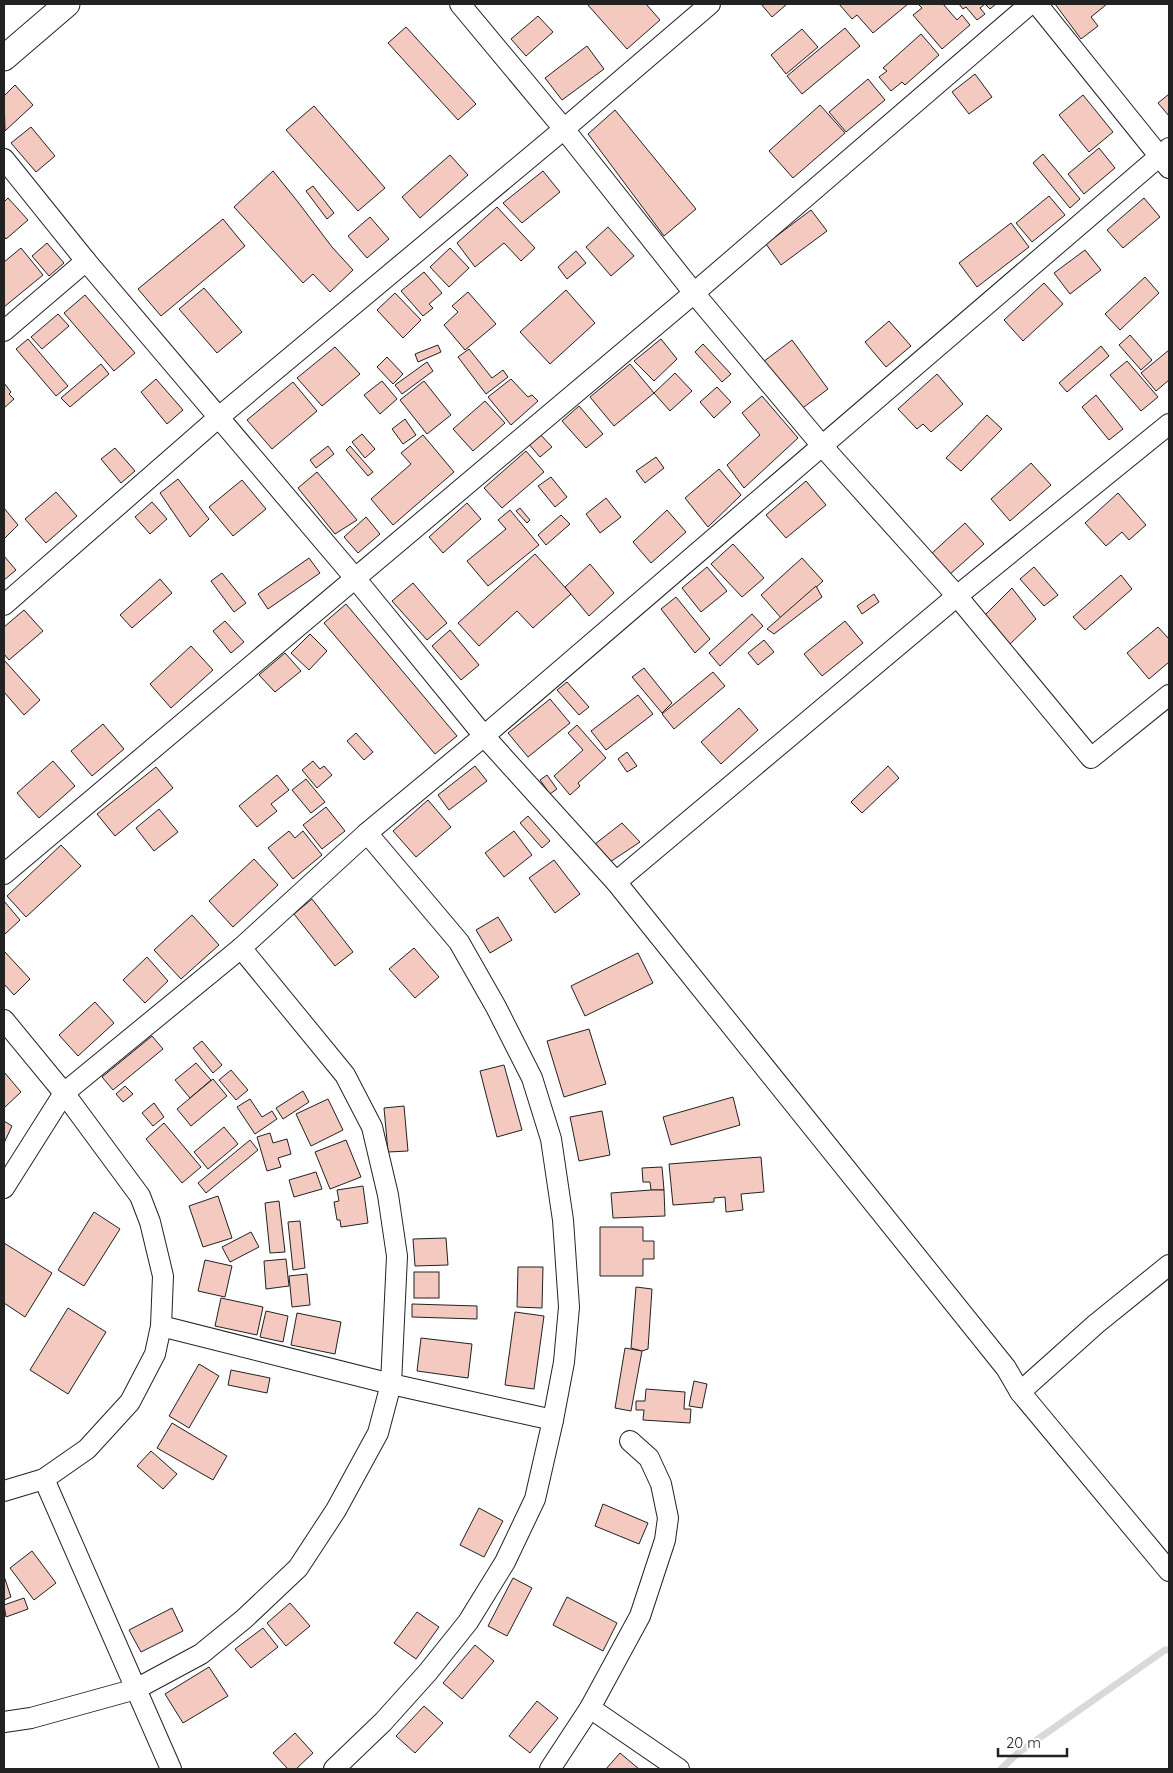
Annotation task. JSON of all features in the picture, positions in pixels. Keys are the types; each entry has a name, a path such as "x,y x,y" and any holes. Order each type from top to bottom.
{"street":[{"path":"4,58 67,4"},
{"path":"460,4 564,129 694,293 823,447 957,596 1091,758 1169,695"},
{"path":"4,606 220,417 710,4"},
{"path":"4,874 694,293 1030,4"},
{"path":"4,1188 64,1093 241,948 367,833 1166,158 1037,4"},
{"path":"4,159 86,262 220,417 484,736 616,882 1006,1368 1020,1392 1169,1571"},
{"path":"4,331 86,262"},
{"path":"616,882 957,596 1169,424"},
{"path":"334,1769 383,1722 428,1672 468,1622 505,1562 535,1499 564,1362 569,1307 563,1220 551,1139 532,1078 496,1007 459,942 367,833"},
{"path":"4,1722 31,1718 136,1689 201,1654 244,1619 298,1568 336,1510 378,1432 391,1384 397,1256 388,1194 372,1126 345,1075 241,948"},
{"path":"4,1020 64,1093 140,1196 150,1222 163,1276 161,1326 155,1354 152,1364 130,1402 88,1449 44,1479 4,1491"},
{"path":"1020,1392 1096,1324 1169,1264"},
{"path":"161,1326 391,1384 553,1420"},
{"path":"550,1769 590,1708 640,1616 665,1540 668,1518 661,1484 649,1458 630,1441"},
{"path":"44,1479 171,1769"},
{"path":"590,1708 679,1769"}],"building":[{"path":"587,4 646,4 660,20 627,49"},
{"path":"761,4 787,4 772,17"},
{"path":"839,4 908,4 873,33 857,15 852,19"},
{"path":"918,4 943,4 957,20 962,15 970,25 942,49 913,15 922,8"},
{"path":"959,4 985,4 980,8 985,14 977,20 966,7 963,9"},
{"path":"985,4 996,4 990,9"},
{"path":"1055,4 1107,4 1091,17 1098,26 1081,39"},
{"path":"538,16 553,32 526,56 511,39"},
{"path":"406,27 476,104 458,120 388,43"},
{"path":"845,28 860,46 802,94 787,76"},
{"path":"802,29 818,47 786,74 771,55"},
{"path":"921,34 939,55 905,85 902,82 891,91 879,77 887,71 883,68"},
{"path":"587,46 604,69 562,100 545,78"},
{"path":"975,74 992,97 969,114 952,92"},
{"path":"868,79 885,100 846,132 829,112"},
{"path":"15,85 33,105 5,131 4,96"},
{"path":"1169,94 1169,116 1158,103"},
{"path":"1083,95 1113,132 1089,152 1059,115"},
{"path":"820,105 845,133 793,178 769,151"},
{"path":"314,106 385,188 358,211 286,130"},
{"path":"615,110 696,209 664,236 588,134"},
{"path":"31,127 55,156 36,172 11,143"},
{"path":"1099,148 1115,168 1084,194 1068,174"},
{"path":"1043,154 1080,199 1070,208 1033,163"},
{"path":"450,155 468,175 420,218 402,197"},
{"path":"273,171 332,247 353,270 330,292 313,274 303,283 234,207"},
{"path":"543,171 560,192 522,223 503,203"},
{"path":"313,186 334,213 327,219 306,191"},
{"path":"1049,196 1065,215 1032,242 1016,223"},
{"path":"8,198 28,220 6,239 4,236 4,202"},
{"path":"1144,198 1160,217 1123,248 1107,230"},
{"path":"497,207 535,248 521,261 504,243 475,267 457,243"},
{"path":"811,210 827,231 781,265 766,244"},
{"path":"370,217 389,239 367,258 348,236"},
{"path":"223,219 245,246 161,316 138,289"},
{"path":"1011,223 1029,247 977,287 959,263"},
{"path":"608,227 634,256 611,276 586,247"},
{"path":"47,243 64,263 49,276 32,256"},
{"path":"21,248 43,275 4,307 4,262"},
{"path":"450,248 469,268 449,287 430,267"},
{"path":"1085,250 1101,270 1070,294 1054,273"},
{"path":"576,251 586,263 567,279 558,267"},
{"path":"424,272 442,293 429,304 433,308 423,316 401,291"},
{"path":"1145,277 1159,293 1120,330 1105,314"},
{"path":"1044,283 1063,304 1023,341 1004,320"},
{"path":"204,288 242,332 217,353 179,309"},
{"path":"566,290 595,323 550,364 520,332"},
{"path":"468,292 496,324 465,350 444,325 458,312 452,306"},
{"path":"395,293 421,320 403,338 377,310"},
{"path":"85,295 135,353 114,371 64,313"},
{"path":"58,314 69,326 42,349 31,337"},
{"path":"889,321 911,346 886,367 865,342"},
{"path":"1130,335 1152,360 1141,370 1119,345"},
{"path":"28,339 68,386 56,396 16,349"},
{"path":"661,339 677,359 654,381 634,361"},
{"path":"792,340 828,389 800,410 763,362"},
{"path":"703,344 731,374 722,382 695,352"},
{"path":"438,345 441,352 418,362 415,354"},
{"path":"1101,346 1109,356 1067,392 1059,383"},
{"path":"335,347 360,374 322,406 297,378"},
{"path":"469,349 492,378 503,370 508,377 486,394 458,357"},
{"path":"1169,350 1169,380 1156,391 1141,373"},
{"path":"387,357 403,374 393,384 377,367"},
{"path":"1127,361 1158,397 1141,411 1110,375"},
{"path":"427,362 433,371 402,394 395,385"},
{"path":"101,364 109,374 70,407 61,398"},
{"path":"630,364 654,393 614,426 590,397"},
{"path":"675,373 692,391 670,411 654,393"},
{"path":"937,374 963,404 931,432 923,424 917,429 898,409"},
{"path":"156,379 183,410 167,424 141,392"},
{"path":"511,379 528,397 532,395 538,401 511,425 488,397"},
{"path":"382,381 397,399 380,414 364,395"},
{"path":"424,381 451,415 427,434 400,400"},
{"path":"293,382 317,411 272,449 247,420"},
{"path":"4,383 11,392 9,394 14,399 4,408"},
{"path":"717,387 731,402 714,418 700,402"},
{"path":"1096,395 1123,429 1109,440 1082,407"},
{"path":"762,396 798,438 744,488 727,465 760,435 742,413"},
{"path":"485,401 505,423 473,451 453,429"},
{"path":"579,406 603,434 586,448 562,421"},
{"path":"987,415 1002,429 961,471 946,458"},
{"path":"405,419 416,435 403,444 392,429"},
{"path":"539,433 552,447 540,457 527,442"},
{"path":"362,434 375,449 365,458 352,442"},
{"path":"423,435 454,472 393,525 371,499 411,464 401,453"},
{"path":"328,446 334,454 316,468 310,460"},
{"path":"350,446 373,472 368,476 346,450"},
{"path":"115,448 135,471 121,483 101,459"},
{"path":"526,451 544,472 502,508 484,488"},
{"path":"656,457 664,468 645,483 636,471"},
{"path":"1031,463 1051,485 1010,521 991,499"},
{"path":"719,469 741,495 708,527 685,498"},
{"path":"317,472 357,520 335,534 298,488"},
{"path":"551,477 567,497 555,507 538,486"},
{"path":"178,479 209,519 190,537 160,493"},
{"path":"242,480 266,509 233,536 209,507"},
{"path":"806,481 826,505 786,538 766,515"},
{"path":"56,492 77,516 46,543 25,519"},
{"path":"1118,493 1146,525 1129,540 1122,532 1106,546 1085,523"},
{"path":"606,498 621,517 600,533 586,514"},
{"path":"152,502 167,519 150,534 135,517"},
{"path":"467,503 481,519 443,553 429,537"},
{"path":"4,508 18,525 4,539"},
{"path":"520,508 530,520 527,523 516,511"},
{"path":"510,510 539,545 488,586 467,561 506,529 498,520"},
{"path":"667,510 686,532 651,563 633,542"},
{"path":"561,515 570,524 546,545 538,535"},
{"path":"366,517 380,534 358,553 344,537"},
{"path":"965,523 984,544 949,575 931,554"},
{"path":"733,544 764,578 742,597 711,564"},
{"path":"535,554 571,594 533,628 517,611 479,646 458,623"},
{"path":"4,556 16,570 4,580"},
{"path":"309,558 320,573 268,609 258,594"},
{"path":"802,558 823,581 782,619 761,595"},
{"path":"590,564 614,593 589,616 565,587"},
{"path":"707,567 727,591 701,612 682,588"},
{"path":"1034,567 1058,595 1044,606 1020,579"},
{"path":"222,573 246,603 234,612 211,581"},
{"path":"1121,575 1132,589 1085,630 1073,617"},
{"path":"160,579 172,593 132,628 120,615"},
{"path":"413,583 447,623 427,640 392,601"},
{"path":"816,586 822,597 774,634 767,629"},
{"path":"1012,588 1036,619 1010,644 985,615"},
{"path":"874,594 879,602 862,614 857,606"},
{"path":"676,597 710,639 695,653 661,609"},
{"path":"346,604 457,736 435,754 324,623"},
{"path":"24,610 43,631 9,660 4,654 4,627"},
{"path":"752,614 763,626 720,666 709,653"},
{"path":"225,621 244,642 231,653 213,631"},
{"path":"845,621 863,643 822,676 804,654"},
{"path":"1158,627 1169,639 1169,662 1149,679 1127,653"},
{"path":"450,630 479,665 461,680 432,646"},
{"path":"310,634 327,651 309,670 291,653"},
{"path":"764,640 774,652 758,665 748,653"},
{"path":"191,646 213,670 171,708 150,684"},
{"path":"285,653 301,671 275,692 259,675"},
{"path":"4,660 40,700 24,715 4,692"},
{"path":"644,668 672,703 662,713 632,677"},
{"path":"713,672 725,686 674,729 662,714"},
{"path":"567,682 589,707 579,715 557,690"},
{"path":"638,695 653,714 606,750 591,731"},
{"path":"550,699 570,723 528,757 508,733"},
{"path":"739,708 758,730 721,764 701,742"},
{"path":"103,724 124,749 92,776 71,751"},
{"path":"577,725 606,758 578,783 580,786 570,795 554,776 583,750 568,733"},
{"path":"356,733 373,752 364,760 347,741"},
{"path":"627,752 637,766 627,772 618,759"},
{"path":"53,761 75,786 39,818 17,793"},
{"path":"313,761 320,769 324,766 332,775 317,788 302,770"},
{"path":"475,766 487,781 449,810 438,795"},
{"path":"888,766 899,778 862,813 851,802"},
{"path":"156,767 173,788 115,836 97,814"},
{"path":"277,775 289,790 271,804 277,811 257,827 239,806"},
{"path":"547,775 557,789 550,794 540,780"},
{"path":"306,779 325,802 311,813 292,790"},
{"path":"428,800 451,827 416,857 393,831"},
{"path":"326,807 345,831 322,849 303,825"},
{"path":"159,809 178,832 154,851 136,828"},
{"path":"528,816 550,841 542,848 520,823"},
{"path":"622,823 640,842 610,862 595,844"},
{"path":"289,831 295,838 303,831 322,855 293,879 268,848"},
{"path":"514,831 532,855 504,877 485,853"},
{"path":"61,845 81,866 26,917 7,896"},
{"path":"254,859 278,885 233,927 209,901"},
{"path":"554,860 580,894 555,913 529,878"},
{"path":"312,899 353,952 335,966 294,914"},
{"path":"4,901 20,920 4,935"},
{"path":"192,915 219,945 181,979 154,950"},
{"path":"498,917 512,940 490,953 476,930"},
{"path":"414,948 439,977 415,998 389,969"},
{"path":"4,951 30,979 14,995 4,984"},
{"path":"638,953 653,983 585,1016 571,986"},
{"path":"147,957 168,981 145,1003 123,980"},
{"path":"95,1002 114,1023 78,1056 59,1035"},
{"path":"589,1029 606,1084 564,1097 547,1041"},
{"path":"152,1036 163,1049 113,1090 102,1077"},
{"path":"202,1041 222,1065 213,1073 193,1048"},
{"path":"196,1063 211,1080 190,1098 175,1080"},
{"path":"504,1065 522,1130 497,1137 480,1071"},
{"path":"231,1070 248,1090 236,1100 219,1080"},
{"path":"4,1072 21,1092 4,1108"},
{"path":"213,1079 227,1096 191,1126 177,1109"},
{"path":"125,1086 133,1094 123,1102 116,1094"},
{"path":"303,1091 309,1102 283,1119 276,1108"},
{"path":"733,1097 740,1125 671,1145 663,1117"},
{"path":"250,1099 262,1117 272,1111 277,1119 255,1134 237,1107"},
{"path":"328,1099 343,1130 311,1146 296,1114"},
{"path":"154,1103 164,1117 153,1126 142,1113"},
{"path":"404,1106 408,1151 388,1152 384,1108"},
{"path":"602,1111 610,1155 579,1161 570,1117"},
{"path":"4,1121 12,1126 4,1143"},
{"path":"164,1123 201,1167 182,1183 146,1139"},
{"path":"224,1127 238,1144 208,1169 194,1152"},
{"path":"270,1133 273,1143 287,1139 291,1154 278,1158 281,1167 267,1171 257,1137"},
{"path":"250,1140 258,1150 206,1193 198,1183"},
{"path":"346,1140 361,1177 330,1189 315,1152"},
{"path":"761,1157 764,1192 741,1194 743,1210 726,1212 725,1197 714,1198 714,1202 673,1205 669,1164"},
{"path":"662,1167 664,1190 651,1190 650,1182 643,1182 642,1168"},
{"path":"316,1172 322,1189 294,1197 289,1180"},
{"path":"363,1186 368,1223 341,1227 340,1220 337,1220 334,1202 339,1201 337,1190"},
{"path":"664,1190 665,1216 613,1218 611,1193"},
{"path":"218,1196 232,1238 203,1247 189,1206"},
{"path":"279,1201 285,1252 270,1253 265,1203"},
{"path":"94,1212 120,1229 84,1286 58,1270"},
{"path":"300,1221 305,1268 293,1270 288,1222"},
{"path":"600,1227 643,1227 643,1241 654,1241 654,1259 643,1259 643,1276 600,1276"},
{"path":"251,1232 259,1247 230,1262 222,1247"},
{"path":"446,1238 448,1265 415,1266 413,1239"},
{"path":"4,1243 52,1273 25,1317 4,1303"},
{"path":"286,1259 289,1286 266,1289 264,1261"},
{"path":"205,1260 232,1266 225,1297 198,1291"},
{"path":"518,1267 543,1267 542,1308 517,1307"},
{"path":"414,1272 439,1272 439,1298 414,1298"},
{"path":"307,1274 310,1305 292,1307 289,1276"},
{"path":"636,1287 652,1289 648,1349 642,1351 631,1348"},
{"path":"221,1298 263,1307 257,1335 215,1326"},
{"path":"412,1304 477,1306 477,1319 412,1317"},
{"path":"68,1308 106,1332 68,1394 30,1370"},
{"path":"266,1311 288,1316 283,1342 260,1337"},
{"path":"515,1312 544,1316 534,1389 505,1385"},
{"path":"297,1313 341,1322 335,1354 291,1345"},
{"path":"421,1338 472,1344 468,1378 417,1371"},
{"path":"625,1348 642,1351 631,1411 615,1408"},
{"path":"199,1364 219,1376 189,1428 169,1416"},
{"path":"231,1370 270,1378 267,1393 228,1385"},
{"path":"694,1381 707,1384 702,1408 689,1406"},
{"path":"646,1389 685,1392 684,1409 691,1409 690,1423 643,1420 644,1410 636,1410 636,1401 645,1401"},
{"path":"172,1423 227,1456 213,1480 157,1448"},
{"path":"151,1451 177,1474 163,1489 137,1466"},
{"path":"603,1504 648,1523 639,1544 595,1526"},
{"path":"479,1508 503,1521 484,1557 460,1545"},
{"path":"32,1551 56,1583 34,1600 10,1568"},
{"path":"4,1576 11,1597 4,1600"},
{"path":"513,1578 532,1588 507,1636 488,1626"},
{"path":"567,1597 617,1623 603,1651 553,1625"},
{"path":"24,1598 28,1609 6,1617 4,1605"},
{"path":"290,1603 310,1626 286,1646 267,1623"},
{"path":"172,1608 183,1631 141,1652 129,1630"},
{"path":"417,1612 439,1627 416,1659 394,1643"},
{"path":"263,1628 278,1647 251,1668 235,1649"},
{"path":"475,1645 494,1661 462,1699 443,1683"},
{"path":"209,1667 228,1696 183,1723 165,1694"},
{"path":"537,1701 558,1718 530,1753 509,1736"},
{"path":"424,1706 443,1723 415,1753 396,1736"},
{"path":"295,1733 313,1753 296,1769 288,1769 273,1753"},
{"path":"620,1753 639,1769 606,1769"}],"waterway":[{"path":"1001,1769 1018,1753 1165,1650 1169,1650"}]}
